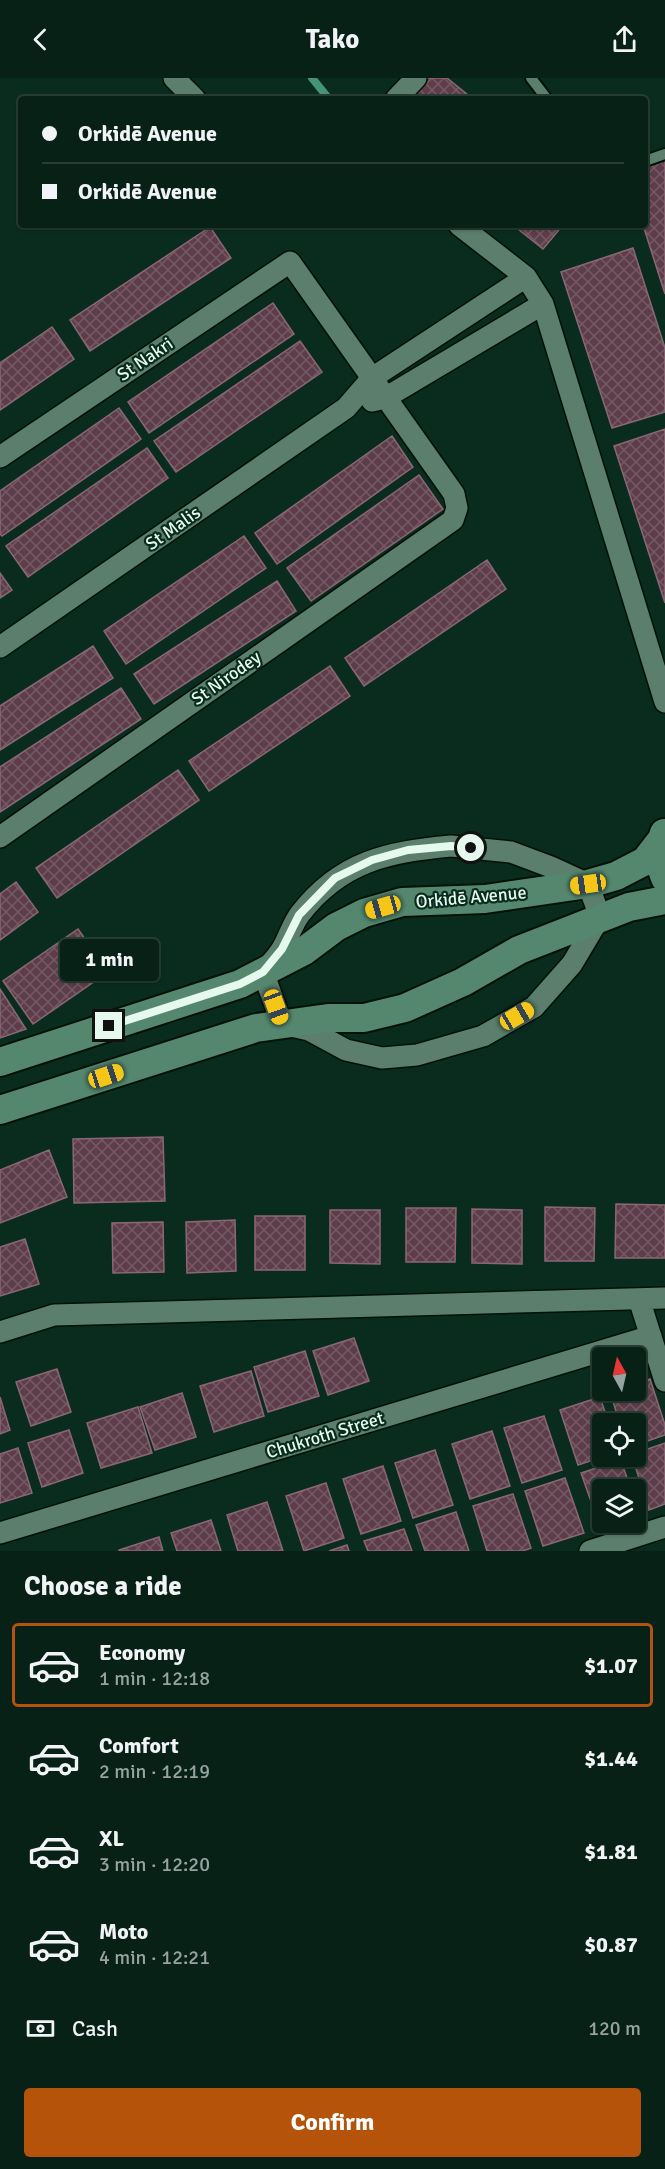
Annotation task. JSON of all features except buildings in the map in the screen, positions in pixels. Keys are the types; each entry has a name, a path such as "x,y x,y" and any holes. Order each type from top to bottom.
{"street":[{"path":"174,78 192,96"},
{"path":"399,96 416,78"},
{"path":"463,228 526,277 543,304 665,702"},
{"name":"St Nakri","path":"0,457 290,261 372,378"},
{"path":"346,408 372,378 526,277"},
{"path":"346,408 385,398 543,304"},
{"path":"372,378 385,398"},
{"name":"St Nirodey","path":"0,837 453,520 457,508 454,494 385,398"},
{"name":"St Malis","path":"0,648 346,408"},
{"path":"663,835 659,854 665,878"},
{"name":"Orkidē Avenue","path":"0,1062 240,984 304,951 336,927 364,913 402,902 485,899 588,884 616,876 645,861 663,835"},
{"name":"Orkidē Avenue","path":"263,972 282,949 299,915 335,878 381,857 408,850 451,846 511,852 588,884"},
{"path":"588,884 600,917"},
{"path":"0,1110 256,1028 328,1018 364,1018 405,1008 463,982 519,950 629,907 665,900"},
{"path":"282,1024 309,1030 346,1050 382,1058 417,1055 483,1036 534,1007 572,964 600,917"},
{"path":"263,972 282,1024"},
{"path":"0,1332 54,1315 665,1298"},
{"path":"639,1299 665,1381"},
{"name":"Chukroth Street","path":"0,1533 651,1336"},
{"path":"590,1551 665,1527"}],"lane":[{"path":"531,78 546,96"},
{"path":"648,160 665,154"}],"waterway":[{"path":"312,78 327,96"}],"route":[{"path":"109,1026 240,984 263,972 282,949 299,915 335,878 372,860 408,850 451,846 471,848"}]}
